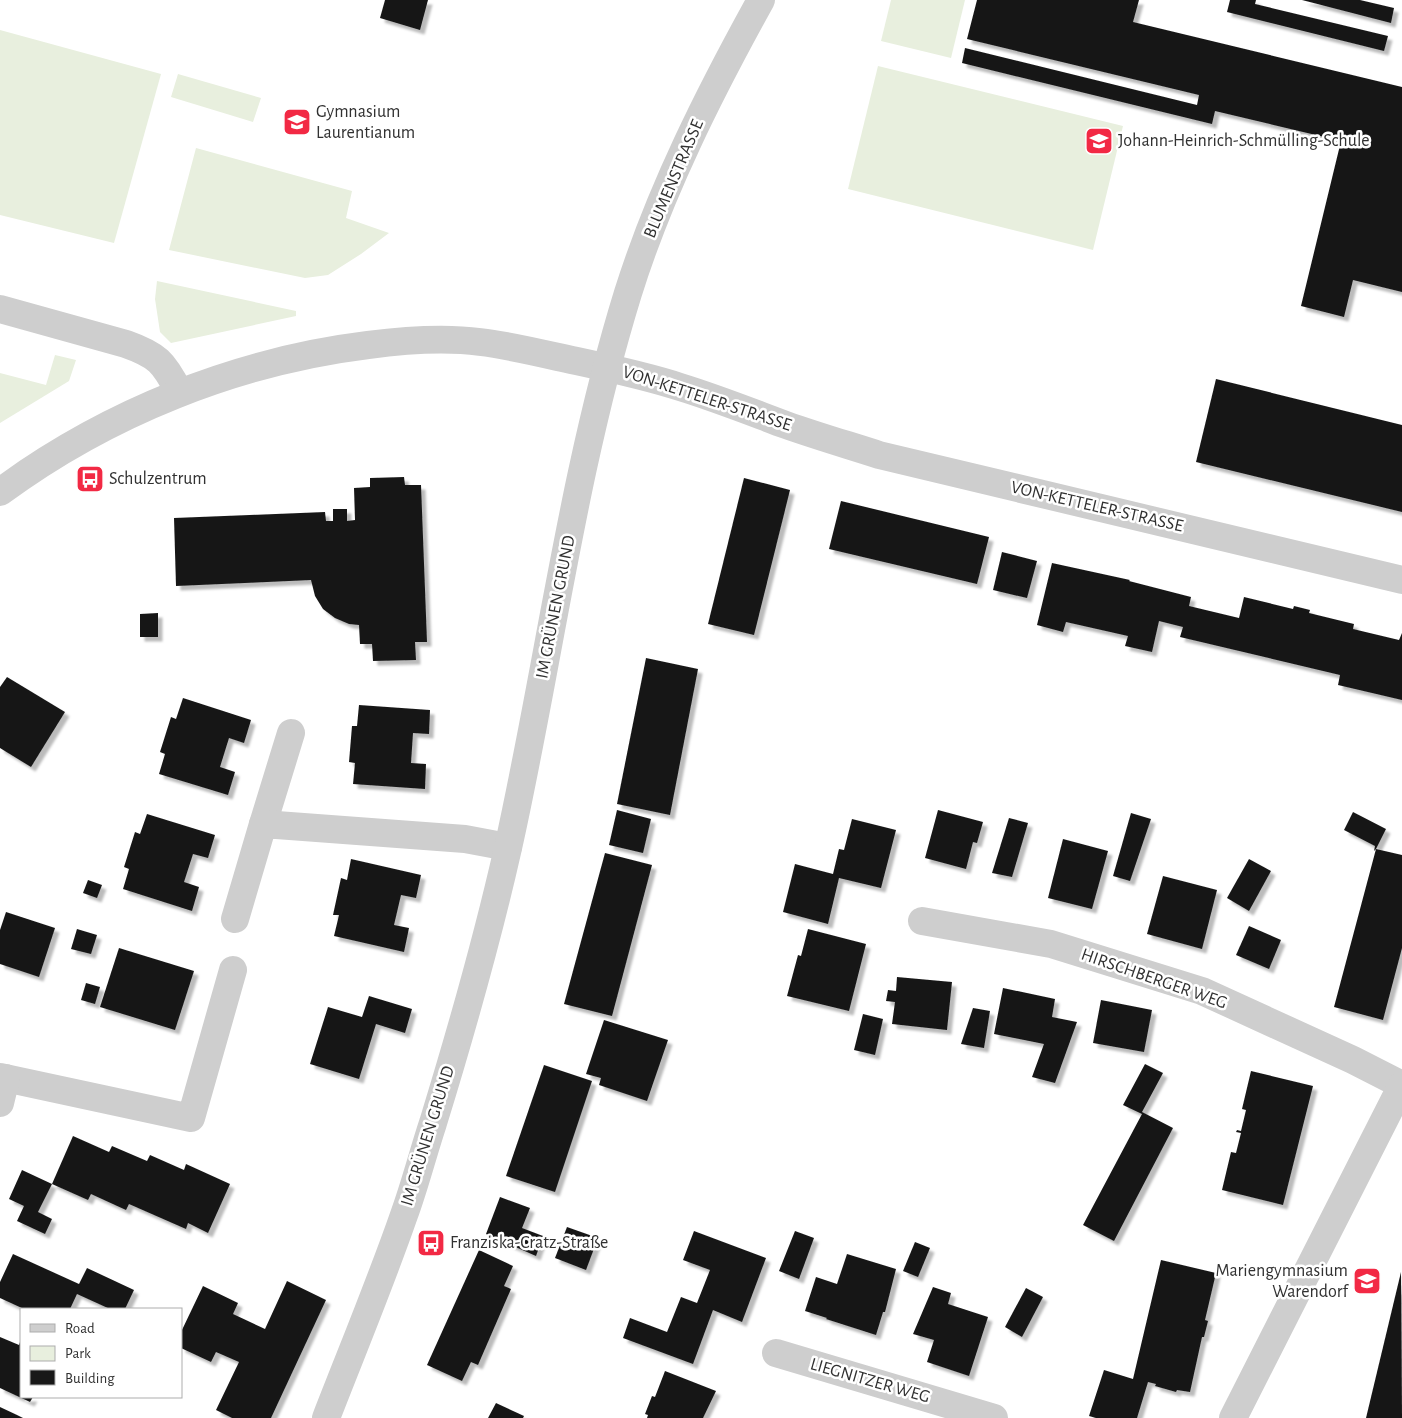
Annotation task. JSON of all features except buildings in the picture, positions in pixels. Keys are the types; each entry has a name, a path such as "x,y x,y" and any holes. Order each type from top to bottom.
{"street":[{"name":"BLUMENSTRASSE","path":"607,367 630,289 676,169 710,94 760,0"},
{"path":"0,309 143,350 158,359 169,371 179,392"},
{"name":"VON-KETTELER-STRASSE","path":"0,492 31,469 78,442 179,392 254,367 326,350 410,340 454,339 481,342 607,367 681,387 807,432 879,455 1402,580"},
{"name":"IM GRÜNEN GRUND","path":"326,1418 404,1215 446,1082 469,1000 508,847 586,455 607,367"},
{"path":"235,919 291,733"},
{"path":"263,824 465,839 508,847"},
{"name":"HIRSCHBERGER WEG","path":"922,920 1051,944 1202,992 1353,1060 1402,1085"},
{"path":"2,1086 191,1118 233,970"},
{"path":"1234,1418 1402,1085"},
{"name":"LIEGNITZER WEG","path":"776,1353 994,1418"}],"green space":[{"path":"891,0 965,0 951,58 881,41"},
{"path":"0,30 161,74 114,243 0,215"},
{"path":"878,66 1123,126 1093,250 848,189"},
{"path":"178,74 261,98 253,122 171,97"},
{"path":"196,148 352,191 346,218 389,233 328,275 305,278 169,250"},
{"path":"157,281 296,311 296,316 171,343 160,332 155,299"},
{"path":"55,355 76,360 69,381 0,423 0,373 46,385"}],"place":[{"name":"Gymnasium Laurentianum","path":"297,122"},
{"name":"Johann-Heinrich-Schmülling-Schule","path":"1099,141"},
{"name":"Schulzentrum","path":"90,479"},
{"name":"Franziska-Cratz-Straße","path":"431,1243"},
{"name":"Mariengymnasium Warendorf","path":"1367,1281"}]}
